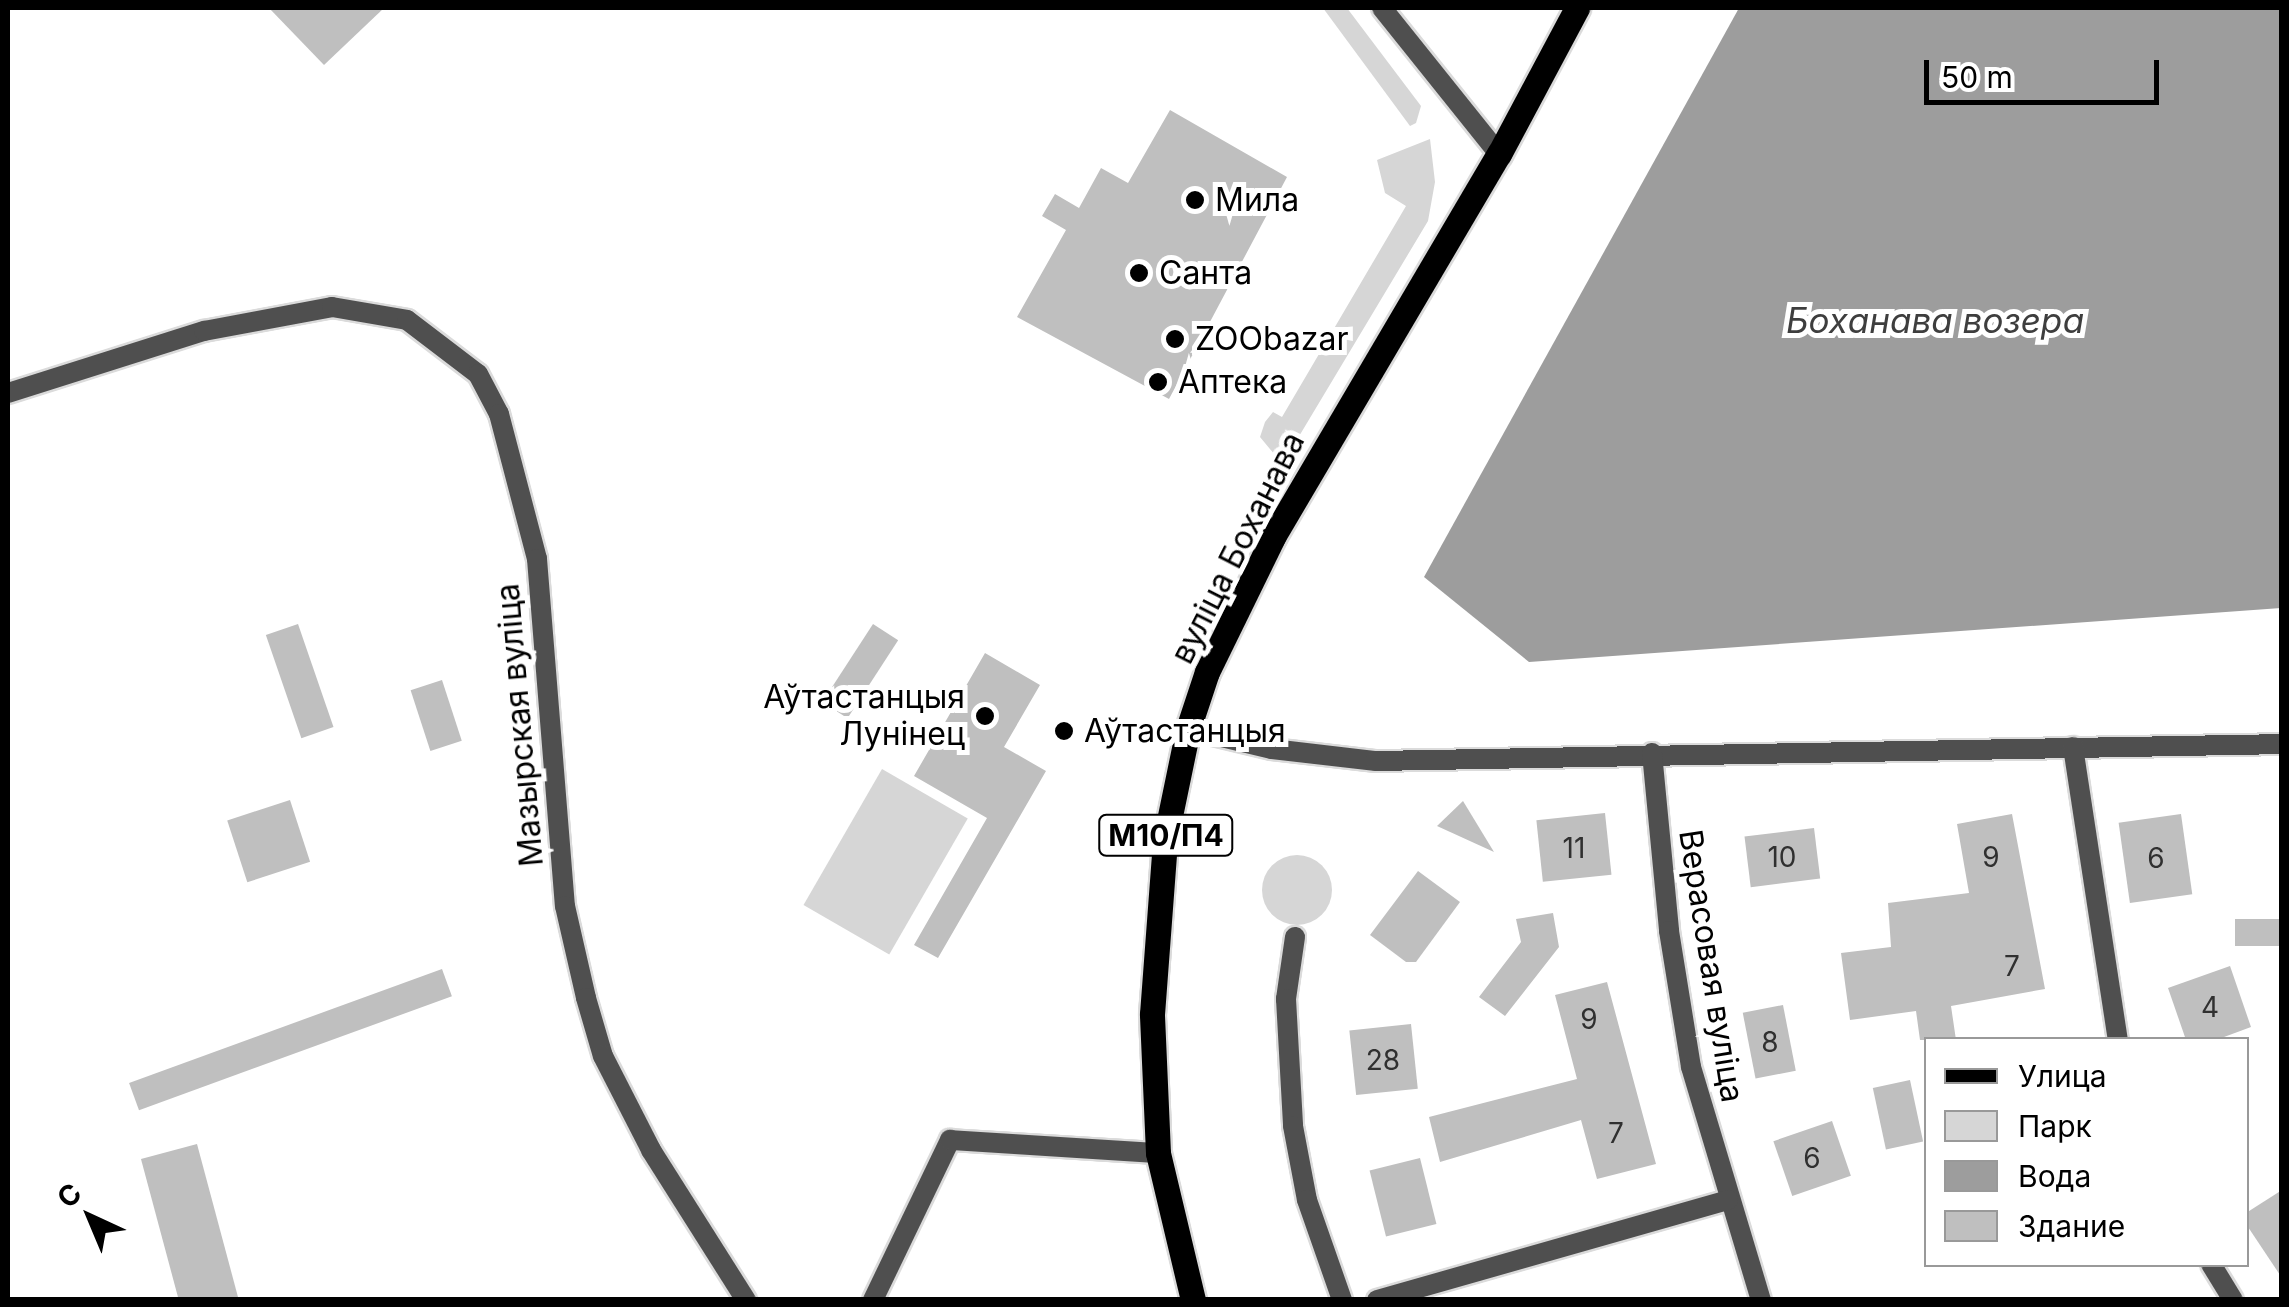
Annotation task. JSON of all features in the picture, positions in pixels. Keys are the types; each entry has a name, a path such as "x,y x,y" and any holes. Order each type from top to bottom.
{"main road":[{"name":"вуліца Боханава","path":"1158,1153 1156,927 1188,730 1227,627 1273,537 1499,154 1576,8"},
{"name":"М10/П4","path":"1158,1153 1193,1300"}],"street":[{"path":"1382,8 1499,154"},
{"name":"Мазырская вуліца","path":"8,394 204,331 332,307 407,320 478,374 499,414 536,560 565,906 586,998 603,1056 651,1150 746,1300"},
{"path":"1188,730 1272,749 1376,760 2282,744"},
{"path":"2073,747 2118,1037"},
{"name":"Верасовая вуліца","path":"1652,753 1668,931 1691,1067 1761,1300"},
{"path":"1294,937 1286,999 1293,1126 1307,1200 1342,1300"},
{"path":"873,1300 950,1140 1158,1153"},
{"path":"1377,1300 1728,1200"},
{"path":"2214,1267 2233,1300"}],"green space":[{"path":"1323,8 1347,8 1421,106 1416,123 1410,126"},
{"path":"1430,139 1435,182 1428,221 1289,453 1275,455 1260,437 1265,422 1273,412 1282,417 1406,206 1385,193 1377,160"},
{"path":"882,769 968,818 889,954 804,905"},
{"path":"1297,855 1322,865 1332,890 1322,915 1297,925 1272,915 1262,890 1272,865"}],"water":[{"name":"Боханава возера","path":"1739,8 2281,8 2281,608 1529,662 1424,577"}],"building":[{"path":"269,8 384,8 324,65"},
{"name":"Санта","path":"1170,110 1287,177 1169,399 1017,317 1066,230 1042,216 1055,194 1079,208 1101,168 1128,183"},
{"path":"298,624 333,727 301,738 266,635"},
{"path":"873,624 898,640 848,718 822,702"},
{"path":"985,653 1040,685 1004,747 1046,771 938,958 914,945 987,818 914,776"},
{"path":"442,680 462,741 430,751 411,690"},
{"path":"290,800 310,862 247,882 227,820"},
{"path":"1463,801 1494,852 1437,826"},
{"path":"1605,813 1611,875 1543,882 1536,820"},
{"path":"2012,814 2045,989 1951,1006 1956,1037 1920,1040 1916,1011 1850,1020 1841,953 1891,947 1888,903 1969,893 1957,824"},
{"path":"2181,814 2192,894 2130,903 2119,823"},
{"path":"1814,828 1820,879 1751,887 1745,837"},
{"path":"1418,871 1460,902 1416,962 1406,962 1370,935"},
{"path":"1553,913 1559,947 1505,1016 1479,997 1521,942 1516,919"},
{"path":"2235,919 2282,919 2282,946 2235,946"},
{"path":"2230,966 2251,1027 2224,1037 2185,1037 2168,988"},
{"path":"442,969 452,996 139,1110 129,1083"},
{"path":"1607,982 1656,1164 1597,1179 1581,1120 1440,1162 1429,1117 1577,1079 1555,995"},
{"path":"1783,1005 1796,1071 1756,1079 1743,1013"},
{"path":"1411,1024 1418,1089 1356,1095 1349,1030"},
{"path":"1910,1080 1923,1142 1886,1150 1873,1088"},
{"path":"1832,1121 1851,1176 1792,1196 1773,1141"},
{"path":"197,1144 239,1300 179,1300 141,1159"},
{"path":"1420,1158 1436,1224 1386,1237 1370,1171"},
{"path":"2282,1190 2282,1278 2249,1228 2249,1211"}],"place":[{"name":"Мила","path":"1195,200"},
{"name":"Санта","path":"1139,273"},
{"name":"ZOObazar","path":"1175,339"},
{"name":"Аптека","path":"1158,382"},
{"name":"Аўтастанцыя Лунінец","path":"985,716"},
{"name":"Аўтастанцыя","path":"1064,731"}]}
